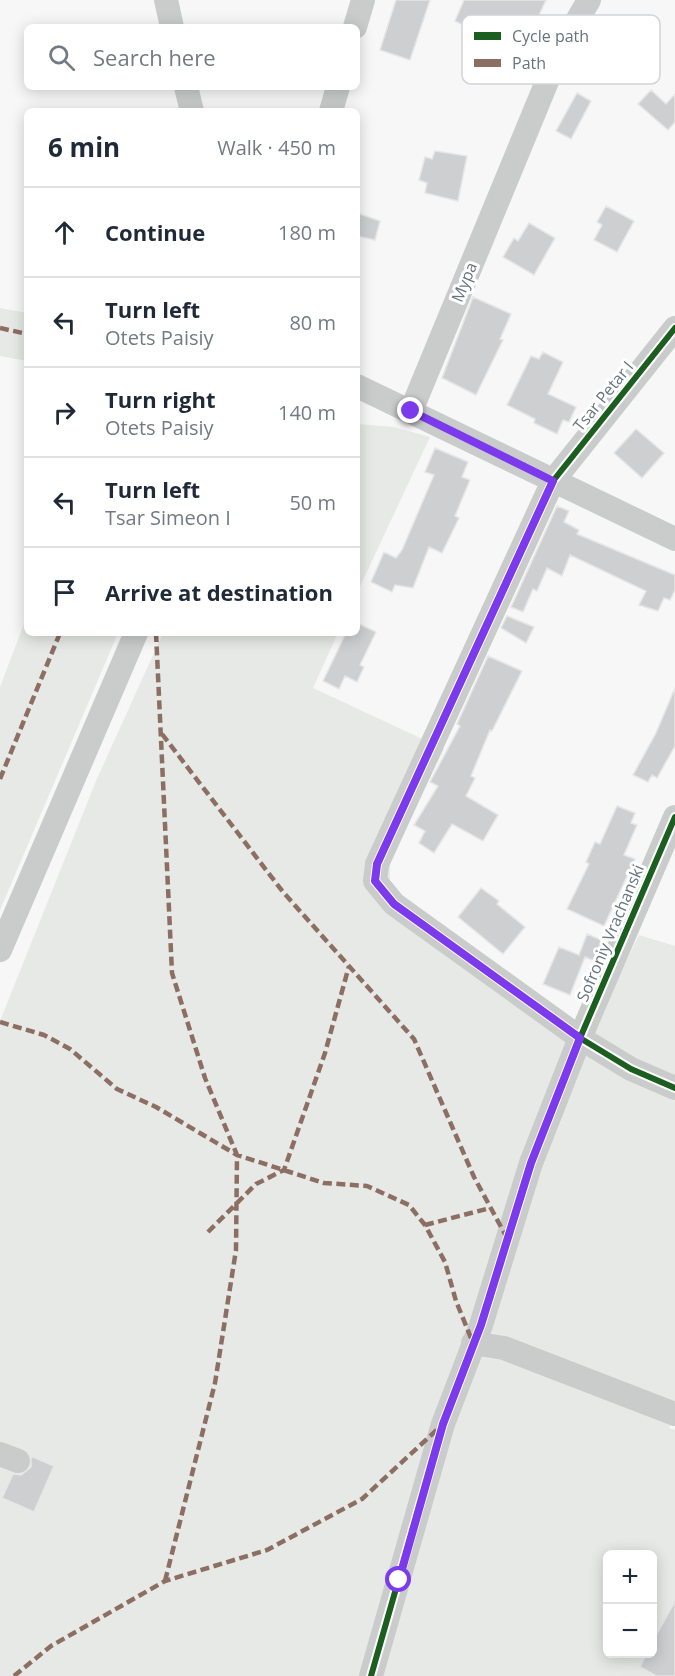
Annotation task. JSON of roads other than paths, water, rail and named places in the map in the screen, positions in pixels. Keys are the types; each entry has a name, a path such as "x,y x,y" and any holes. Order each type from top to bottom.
{"street":[{"path":"166,0 171,24"},
{"path":"356,24 363,0"},
{"name":"Мура","path":"580,15 589,0"},
{"name":"Мура","path":"411,411 546,84"},
{"path":"187,90 191,108"},
{"path":"332,108 337,90"},
{"name":"Tsar Petar I","path":"580,1038 394,904 375,881 382,853 553,481 675,328"},
{"path":"360,387 675,539"},
{"path":"0,950 135,636"},
{"name":"Sofroniy Vrachanski","path":"371,1676 443,1424 474,1343 531,1163 580,1038 675,817"},
{"path":"580,1038 632,1069 675,1088"},
{"path":"474,1343 504,1348 675,1414"}]}
